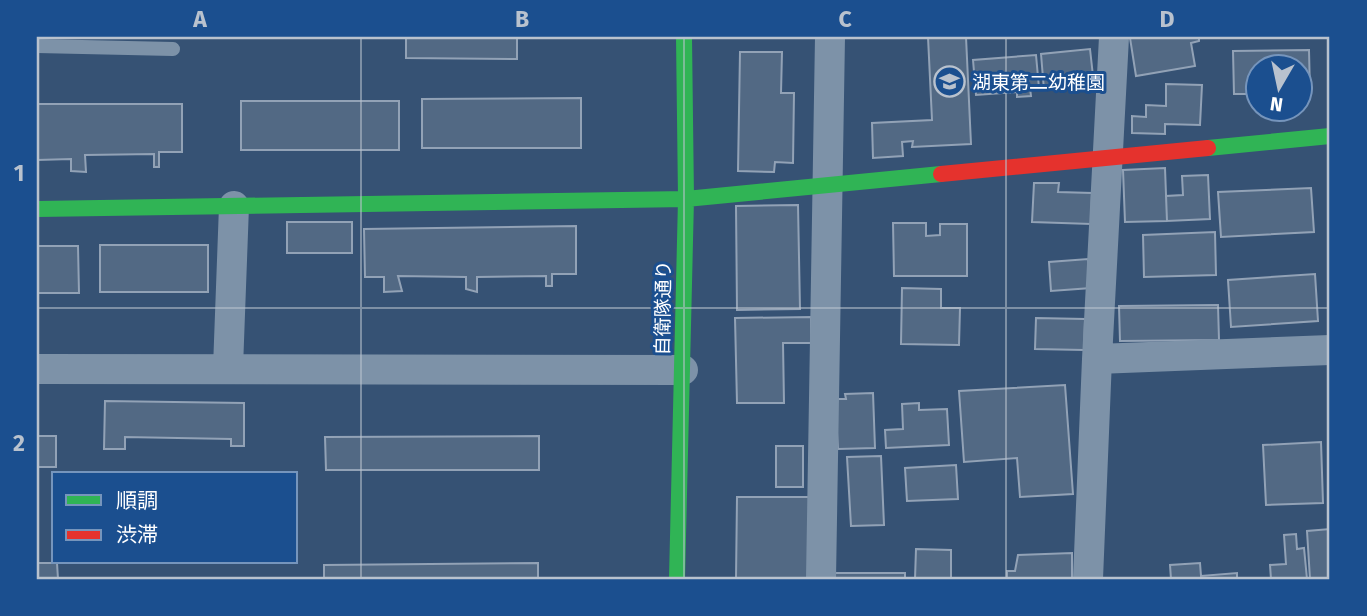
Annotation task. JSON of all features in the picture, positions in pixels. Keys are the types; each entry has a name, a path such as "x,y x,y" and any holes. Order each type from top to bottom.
{"street":[{"name":"自衛隊通り","path":"677,579 686,199 684,37"},
{"path":"821,579 830,37"},
{"path":"1088,579 1114,37"},
{"path":"37,209 686,199 1330,136"},
{"path":"228,368 234,206"},
{"path":"1097,359 1330,350"},
{"path":"37,369 683,370"}],"lane":[{"path":"37,46 173,49"}],"building":[{"path":"406,37 517,37 517,59 406,58"},
{"path":"783,37 783,38 742,38"},
{"path":"928,37 966,37 971,144 912,147 913,141 902,142 903,156 873,158 872,123 932,120"},
{"path":"1199,37 1199,41 1191,43 1195,66 1136,76 1130,38"},
{"path":"1090,49 1094,85 1044,90 1041,54"},
{"path":"1233,51 1309,52 1244,52 1244,94 1234,94"},
{"path":"740,52 782,52 781,93 794,93 793,163 775,162 774,172 738,171"},
{"path":"1036,55 1039,88 1030,88 1031,96 1017,97 1017,92 976,95 973,60"},
{"path":"1166,84 1202,85 1200,125 1165,124 1165,134 1132,133 1132,116 1146,117 1146,105 1166,106"},
{"path":"581,98 581,148 422,148 422,99"},
{"path":"241,101 399,101 399,150 241,150"},
{"path":"37,104 182,104 182,152 159,152 159,167 154,167 154,154 85,155 86,172 71,171 71,159 37,160"},
{"path":"1165,168 1167,221 1125,222 1123,170"},
{"path":"1208,175 1210,219 1167,221 1166,196 1183,195 1182,176"},
{"path":"1034,183 1059,183 1058,192 1092,193 1091,224 1032,222"},
{"path":"1311,188 1314,232 1221,237 1218,192"},
{"path":"798,205 800,309 737,310 736,206"},
{"path":"287,222 352,222 352,253 287,253"},
{"path":"893,223 926,223 926,236 940,235 940,224 967,224 967,276 894,276"},
{"path":"576,226 576,274 552,274 552,286 546,286 546,276 477,277 477,292 466,289 466,277 398,276 402,291 384,292 384,277 365,277 364,229"},
{"path":"1215,232 1216,275 1144,277 1143,235"},
{"path":"100,245 208,245 208,292 100,292"},
{"path":"37,246 78,246 79,293 37,293"},
{"path":"1088,259 1091,288 1051,291 1049,262"},
{"path":"1315,274 1318,321 1231,327 1228,280"},
{"path":"902,288 941,289 941,308 960,308 959,345 901,344"},
{"path":"1218,305 1219,340 1120,341 1119,306"},
{"path":"811,317 811,343 783,343 784,403 737,403 735,318"},
{"path":"1036,318 1085,319 1084,350 1035,349"},
{"path":"1065,385 1073,494 1020,497 1017,458 964,462 959,391"},
{"path":"873,393 875,448 838,449 835,399 846,399 845,394"},
{"path":"105,401 244,403 244,446 231,446 231,439 125,437 125,449 104,449"},
{"path":"919,403 919,410 947,409 949,445 886,448 885,430 903,429 902,404"},
{"path":"37,436 56,436 56,467 37,467"},
{"path":"539,436 539,470 326,470 325,437"},
{"path":"1321,442 1323,503 1266,505 1263,445"},
{"path":"776,446 803,446 803,487 776,487"},
{"path":"881,456 884,525 851,526 847,457"},
{"path":"956,465 958,499 907,501 905,468"},
{"path":"737,497 810,497 810,579 736,579"},
{"path":"1330,529 1330,579 1310,579 1307,531"},
{"path":"1296,534 1297,549 1304,548 1307,579 1271,579 1270,565 1286,564 1284,535"},
{"path":"916,549 951,550 951,579 915,579"},
{"path":"1072,553 1072,579 1007,579 1007,571 1015,571 1018,555"},
{"path":"37,563 57,564 58,579 37,579"},
{"path":"538,563 538,579 324,579 324,565"},
{"path":"1200,563 1201,576 1237,573 1237,579 1171,579 1170,565"},
{"path":"832,573 905,573 905,579 832,579"}],"traffic: fast":[{"path":"677,579 686,199 684,37"},
{"path":"1208,148 1330,136"},
{"path":"37,209 686,199 941,174"}],"traffic: jam":[{"path":"941,174 1208,148"}],"place":[{"name":"湖東第二幼稚園","path":"949,82"}]}
